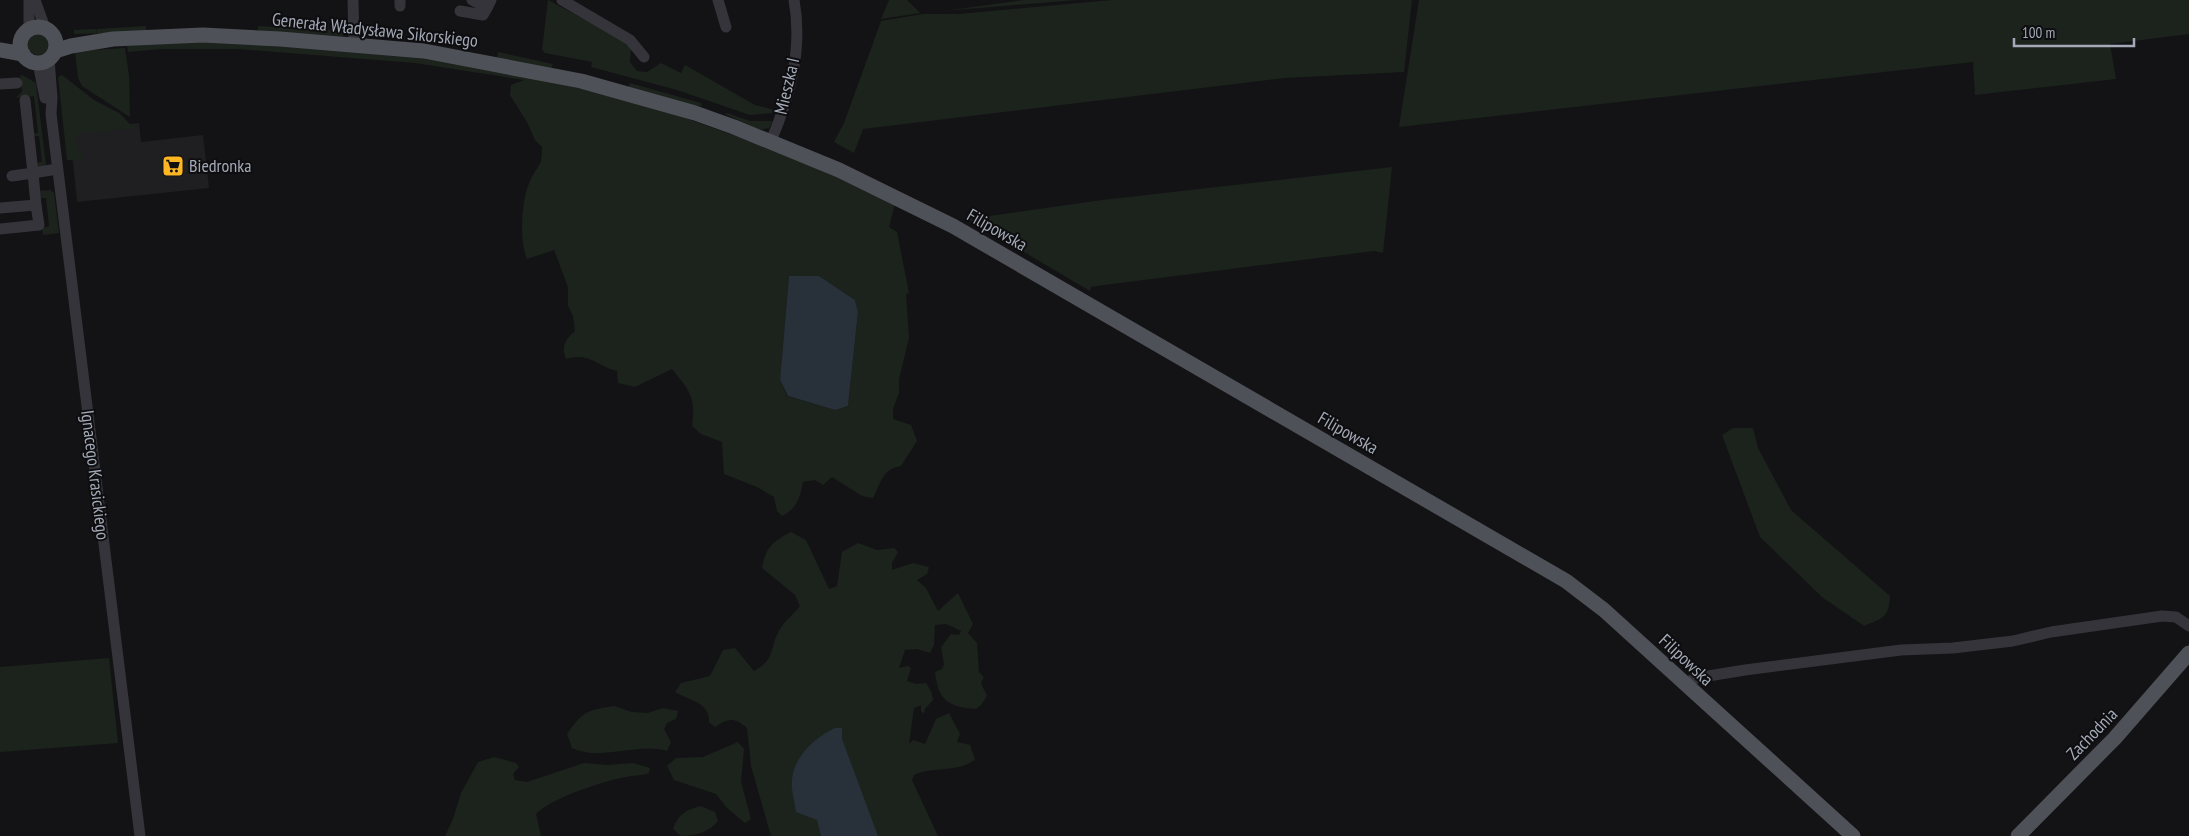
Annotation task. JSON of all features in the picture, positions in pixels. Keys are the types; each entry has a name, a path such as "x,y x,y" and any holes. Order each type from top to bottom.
{"main road":[{"path":"0,42 37,27 49,31 56,42 47,58 28,59 23,54 20,45 25,33"},
{"name":"Generała Władysława Sikorskiego","path":"49,31 70,38 113,39 160,36 240,36 424,50 538,71 622,92 694,113 771,141"},
{"name":"Generała Władysława Sikorskiego","path":"47,58 70,46 113,39"},
{"path":"0,50 23,54"},
{"name":"Filipowska","path":"771,141 871,184 953,226 1546,569 1579,590 1604,610 1853,836"},
{"name":"Zachodnia","path":"2018,836 2115,738 2189,653"}],"street":[{"path":"25,33 29,0"},
{"path":"35,0 49,31"},
{"path":"353,0 354,44"},
{"path":"460,11 483,15 489,4 472,0"},
{"path":"562,0 630,40 644,57"},
{"path":"718,0 726,27"},
{"name":"Mieszka I","path":"771,141 793,78 796,32 794,0"},
{"name":"Ignacego Krasickiego","path":"47,58 51,114 140,836"},
{"path":"0,84 17,83"},
{"path":"0,229 39,225 24,100"},
{"path":"12,176 58,169"},
{"path":"0,208 36,205"},
{"path":"1684,684 1696,678 1745,670 1901,650 1953,648 2013,641 2051,632 2162,616 2176,617 2189,626"}],"shaded area":[{"path":"548,0 629,43 631,48 630,62 637,71 647,72 661,63 681,73 685,65 755,105 775,110 774,113 750,115 677,90 591,67 592,62 545,53 542,50"},
{"path":"889,0 907,0 920,13 881,19"},
{"path":"1024,0 1076,0 944,11"},
{"path":"1112,0 1412,0 1404,72 1284,78 863,129 854,153 834,142 844,123 881,21 923,14 959,14"},
{"path":"1419,0 2189,0 2189,34 2110,44 2116,79 1975,95 1973,62 1399,127"},
{"path":"348,25 347,32 342,36 258,31 258,26 336,30"},
{"path":"146,26 146,32 74,34 74,30 96,29 96,33 97,29"},
{"path":"38,33 48,40 49,44 42,54 38,55 28,48 27,44 34,34"},
{"path":"193,39 421,55 635,100 802,160 895,204 889,227 897,232 909,293 906,294 909,338 899,379 899,393 893,409 893,419 911,425 917,441 901,466 886,473 873,498 862,496 832,477 823,485 815,480 803,482 797,502 791,510 782,516 777,511 774,497 757,487 724,474 722,442 701,434 692,426 693,408 690,395 672,369 635,387 618,383 617,371 593,360 581,357 566,359 564,347 569,337 575,331 573,316 568,306 568,287 554,250 527,259 524,251 522,230 523,208 531,179 541,162 542,147 535,140 527,122 510,95 511,85 524,80 415,63 237,49 161,49 128,52 127,46","holes":["789,276 819,276 855,300 858,312 848,406 835,410 787,396 780,380"]},
{"path":"125,48 129,76 130,117 82,86 78,78 75,52"},
{"path":"498,52 553,64 551,69 497,58"},
{"path":"22,75 36,83 46,165 38,167 36,163 42,162 39,136 34,136 33,134 38,133 34,96 29,97 27,95 15,98 22,92 20,76"},
{"path":"62,75 94,100 119,113 134,128 106,131 104,138 102,131 75,135 77,148 82,150 81,161 67,160 58,77"},
{"path":"630,83 701,103 702,106 688,105 628,89"},
{"path":"727,113 750,121 773,121 769,128 760,130 725,114"},
{"path":"139,123 141,142 203,135 209,188 77,202 70,131"},
{"path":"1392,167 1383,253 1374,251 1104,285 1091,287 1090,291 968,219 1102,200"},
{"path":"50,190 54,193 59,233 43,235 42,228 49,226 46,198 41,198 40,191"},
{"path":"789,276 819,276 855,300 858,312 848,406 835,410 788,396 780,380"},
{"path":"1733,428 1753,428 1758,448 1791,510 1890,596 1888,609 1884,616 1864,626 1822,597 1760,537 1722,435"},
{"path":"791,532 806,540 829,589 837,586 842,552 858,543 877,550 894,548 898,552 892,563 892,570 913,563 929,567 927,574 917,580 926,588 938,611 958,593 973,624 968,633 977,643 979,672 984,677 981,683 987,696 976,709 958,706 946,700 936,682 935,672 942,669 944,664 941,647 951,634 959,635 961,631 946,624 935,625 934,645 930,653 917,649 905,650 899,668 908,666 911,668 907,681 916,684 926,683 931,691 933,700 925,709 924,714 921,711 921,705 914,708 909,744 913,740 925,744 936,719 949,713 960,734 957,742 970,745 975,759 962,766 921,772 914,775 912,780 938,836 771,836 751,766 747,728 735,720 728,720 715,727 709,722 708,715 703,706 675,692 681,683 710,676 723,650 735,648 754,671 761,667 769,658 781,628 800,606 795,595 762,568 771,546"},
{"path":"109,658 118,743 0,752 0,667"},
{"path":"614,706 632,712 648,713 663,708 678,711 676,719 667,723 664,729 671,742 667,751 644,749 595,753 583,752 572,748 567,734 581,717 597,709"},
{"path":"835,728 842,728 842,739 878,836 821,836 817,820 796,812 792,779 798,760 818,738"},
{"path":"738,742 744,749 741,782 751,819 745,823 727,808 716,794 674,780 667,766 676,758 703,757"},
{"path":"494,757 516,763 519,767 513,774 515,780 527,782 584,763 607,765 633,763 650,768 649,773 591,786 565,796 544,808 536,814 541,836 445,836 453,819 461,793 478,762"},
{"path":"701,806 715,812 718,821 715,825 701,833 686,836 681,836 673,829 683,813"}],"place":[{"name":"Biedronka","path":"173,166"}]}
